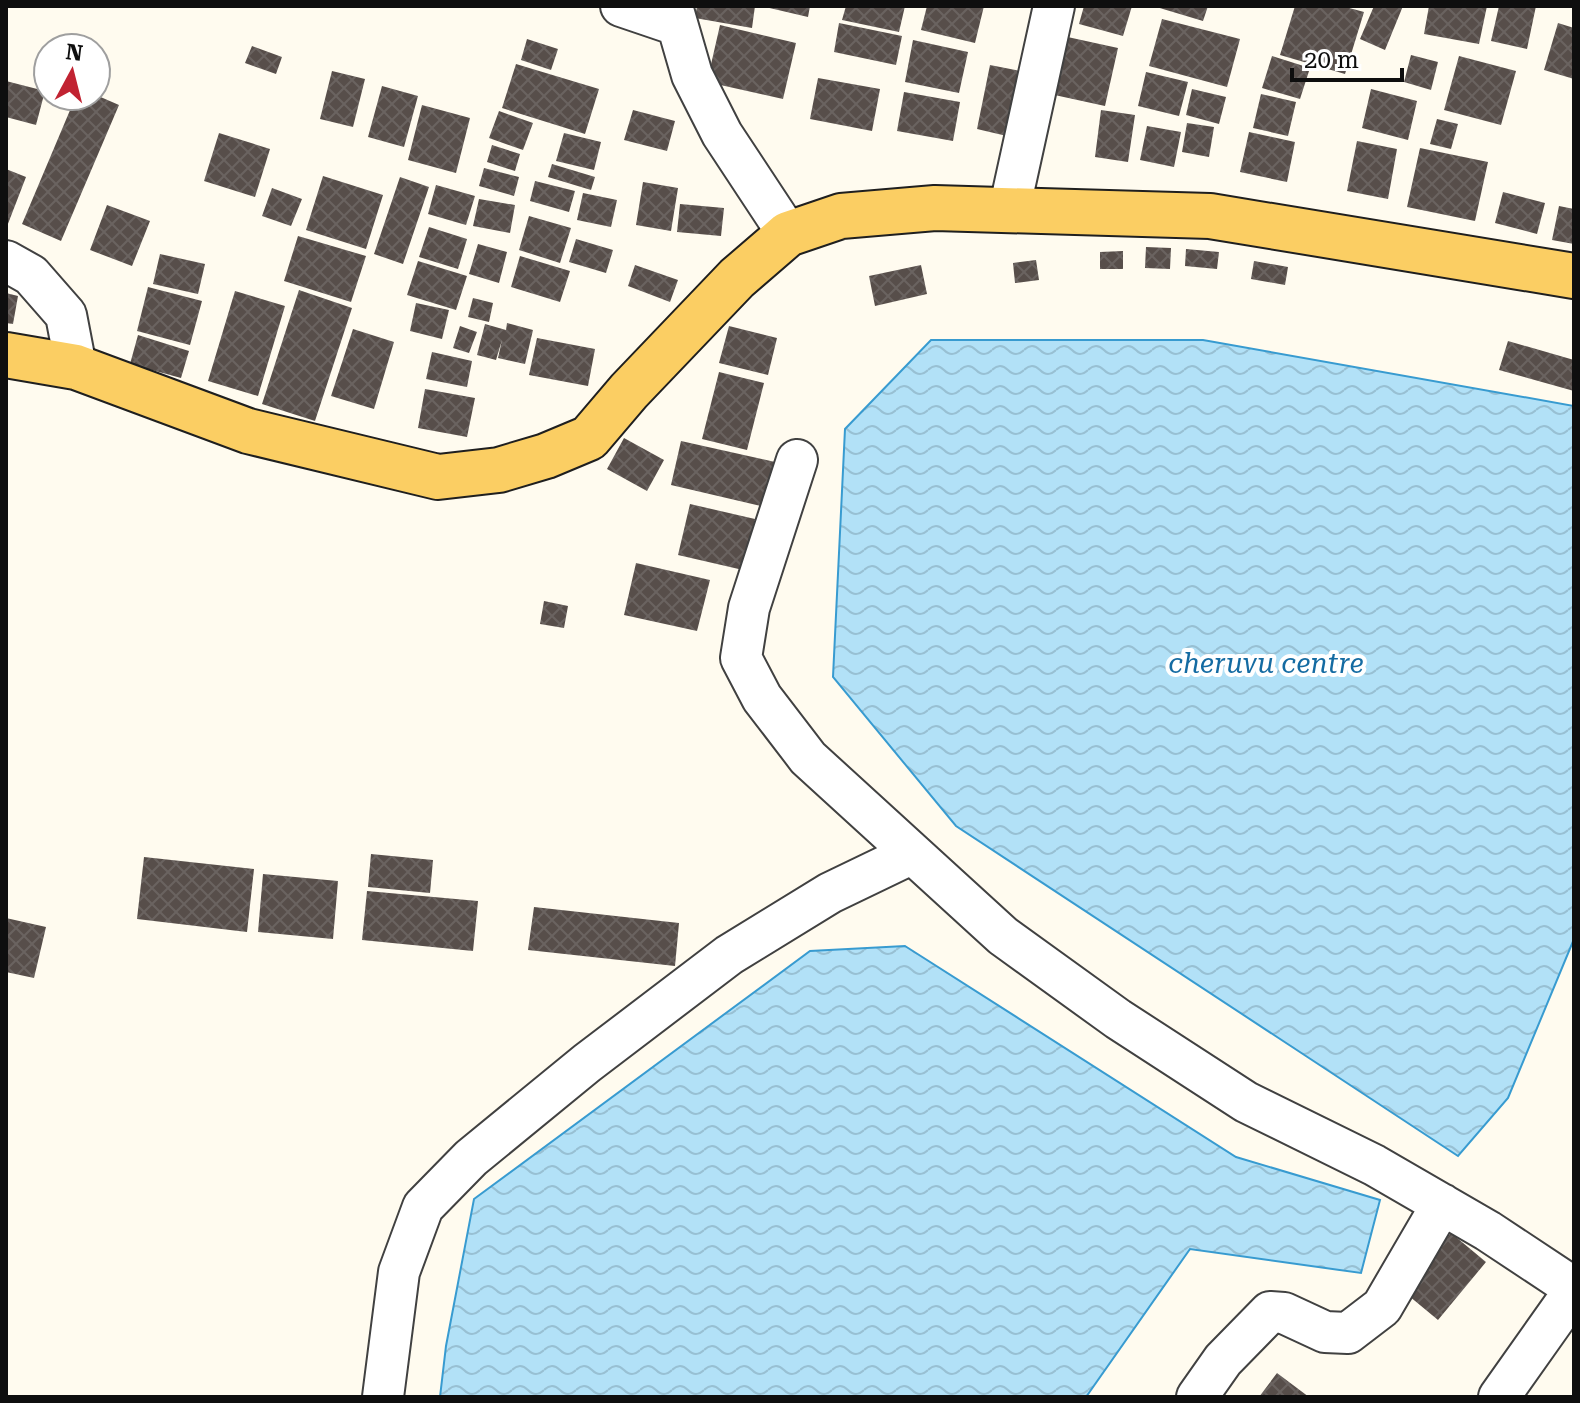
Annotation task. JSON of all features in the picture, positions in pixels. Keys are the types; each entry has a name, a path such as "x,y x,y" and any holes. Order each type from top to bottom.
{"main road":[{"path":"6,355 76,367 248,431 438,477 499,470 546,456 589,438 629,391 737,278 788,234 841,216 935,208 1210,216 1574,276"}],"street":[{"path":"621,6 674,15 692,75 722,134 788,234"},
{"path":"1009,211 1054,6"},
{"path":"6,261 31,275 66,315 76,367"},
{"path":"797,460 749,608 741,658 762,698 808,758 1003,936 1118,1019 1246,1102 1374,1165 1442,1204 1574,1290 1499,1397"},
{"path":"383,1397 399,1272 423,1207 471,1158 587,1063 729,955 830,893 911,854"},
{"path":"1197,1397 1223,1360 1270,1312 1284,1313 1325,1332 1348,1333 1382,1307 1442,1204"}],"water":[{"name":"cheruvu centre","path":"931,340 1203,340 1574,406 1574,939 1508,1098 1458,1156 956,826 833,677 845,429"},
{"path":"905,946 1236,1157 1380,1200 1361,1273 1190,1249 1086,1397 440,1397 446,1346 474,1199 810,951"}],"building":[{"path":"697,6 755,6 752,28 695,18"},
{"path":"761,6 810,6 808,17"},
{"path":"846,6 905,6 899,32 842,20"},
{"path":"927,6 984,6 975,43 921,30"},
{"path":"1084,6 1132,6 1123,36 1079,24"},
{"path":"1153,6 1208,6 1203,21"},
{"path":"1295,6 1342,6 1364,12 1345,74 1280,55"},
{"path":"1374,6 1403,6 1385,50 1360,39"},
{"path":"1429,6 1487,6 1479,44 1424,34"},
{"path":"1499,6 1536,6 1527,49 1491,41"},
{"path":"1162,19 1240,39 1227,87 1149,66"},
{"path":"839,23 902,36 896,65 834,52"},
{"path":"1558,23 1574,28 1574,79 1544,70"},
{"path":"720,25 796,43 783,99 707,82"},
{"path":"1063,36 1118,48 1105,106 1050,94"},
{"path":"527,39 558,49 551,70 521,60"},
{"path":"913,40 968,52 959,93 905,82"},
{"path":"252,46 282,57 276,74 245,63"},
{"path":"1411,55 1438,62 1431,90 1404,82"},
{"path":"1272,56 1310,68 1300,99 1262,88"},
{"path":"1459,56 1516,71 1501,125 1444,110"},
{"path":"516,64 599,89 585,134 502,108"},
{"path":"990,65 1025,72 1011,137 977,129"},
{"path":"332,71 365,79 353,127 320,119"},
{"path":"1146,72 1188,82 1179,116 1138,106"},
{"path":"818,78 880,89 872,131 810,119"},
{"path":"6,81 32,88 32,112 39,112 36,125 6,117"},
{"path":"382,86 418,96 404,147 368,137"},
{"path":"1192,89 1226,97 1219,124 1186,115"},
{"path":"1371,89 1417,101 1408,140 1362,128"},
{"path":"904,92 960,102 953,141 897,131"},
{"path":"1261,94 1296,102 1288,136 1253,128"},
{"path":"112,102 119,105 61,241 22,224 69,112 112,112"},
{"path":"422,105 470,118 456,173 408,160"},
{"path":"633,110 675,121 667,151 624,140"},
{"path":"1101,110 1135,115 1128,162 1095,157"},
{"path":"499,111 533,123 523,150 489,138"},
{"path":"1437,119 1458,124 1451,149 1430,144"},
{"path":"1187,123 1214,127 1209,157 1182,152"},
{"path":"1147,126 1181,132 1174,167 1140,160"},
{"path":"1249,132 1295,142 1287,182 1240,172"},
{"path":"219,133 270,149 255,197 204,181"},
{"path":"564,133 601,142 594,170 556,161"},
{"path":"1357,141 1397,149 1388,199 1347,191"},
{"path":"492,145 520,154 515,171 487,162"},
{"path":"1420,148 1488,162 1475,221 1407,207"},
{"path":"552,164 595,177 591,190 548,177"},
{"path":"484,168 519,177 514,196 479,186"},
{"path":"6,169 26,177 6,229"},
{"path":"323,176 383,195 366,249 306,230"},
{"path":"400,177 429,187 403,264 374,254"},
{"path":"535,181 575,191 569,212 530,201"},
{"path":"643,182 678,188 671,231 636,225"},
{"path":"436,185 475,196 466,225 428,214"},
{"path":"272,188 302,199 291,226 262,216"},
{"path":"1503,192 1545,203 1537,234 1495,223"},
{"path":"583,193 617,200 611,227 577,220"},
{"path":"479,199 515,205 510,233 473,226"},
{"path":"680,204 724,208 721,236 677,232"},
{"path":"107,205 150,221 132,266 90,250"},
{"path":"1559,206 1574,209 1574,244 1552,240"},
{"path":"529,216 571,228 560,263 519,250"},
{"path":"429,227 467,239 458,269 419,257"},
{"path":"298,236 366,256 351,302 284,281"},
{"path":"576,239 613,250 606,273 569,262"},
{"path":"478,244 507,252 499,283 469,274"},
{"path":"1146,247 1171,248 1170,269 1145,268"},
{"path":"1186,249 1219,252 1217,269 1185,266"},
{"path":"1123,251 1123,269 1100,269 1100,252"},
{"path":"160,254 205,264 198,294 153,284"},
{"path":"520,256 570,271 560,302 511,287"},
{"path":"1036,260 1039,280 1015,283 1013,263"},
{"path":"418,261 467,276 456,310 407,295"},
{"path":"1254,261 1288,267 1285,285 1251,279"},
{"path":"635,265 678,280 670,302 628,286"},
{"path":"921,265 927,294 875,306 869,276"},
{"path":"148,287 202,301 190,345 137,331"},
{"path":"299,290 352,308 315,421 262,404"},
{"path":"235,291 285,306 258,396 208,381"},
{"path":"6,293 18,296 13,324 6,323"},
{"path":"473,298 493,303 489,322 468,317"},
{"path":"416,303 449,310 442,339 410,331"},
{"path":"507,323 533,330 525,364 498,358 502,340 496,360 477,355 485,324 506,330"},
{"path":"460,326 477,332 469,353 453,348"},
{"path":"729,326 777,338 768,375 719,363"},
{"path":"353,329 394,342 374,409 331,396"},
{"path":"138,335 189,351 181,378 130,364"},
{"path":"537,338 595,349 588,386 529,375"},
{"path":"1508,341 1574,360 1574,391 1499,370"},
{"path":"432,352 472,361 467,387 426,379"},
{"path":"719,372 764,383 747,450 702,439"},
{"path":"425,389 475,398 467,437 418,428"},
{"path":"624,438 664,460 647,491 607,469"},
{"path":"681,441 775,462 765,507 671,485"},
{"path":"690,504 755,519 743,570 678,555"},
{"path":"636,563 710,580 697,631 624,615"},
{"path":"544,601 568,606 564,628 540,624"},
{"path":"371,854 433,860 430,893 368,887"},
{"path":"144,857 254,869 247,932 137,919"},
{"path":"263,874 338,881 333,939 258,932"},
{"path":"367,891 478,901 473,951 362,940"},
{"path":"534,907 679,923 675,966 528,950"},
{"path":"6,918 46,927 34,978 6,972"},
{"path":"1451,1233 1486,1262 1438,1320 1403,1291"},
{"path":"1277,1373 1309,1397 1259,1397"}]}
